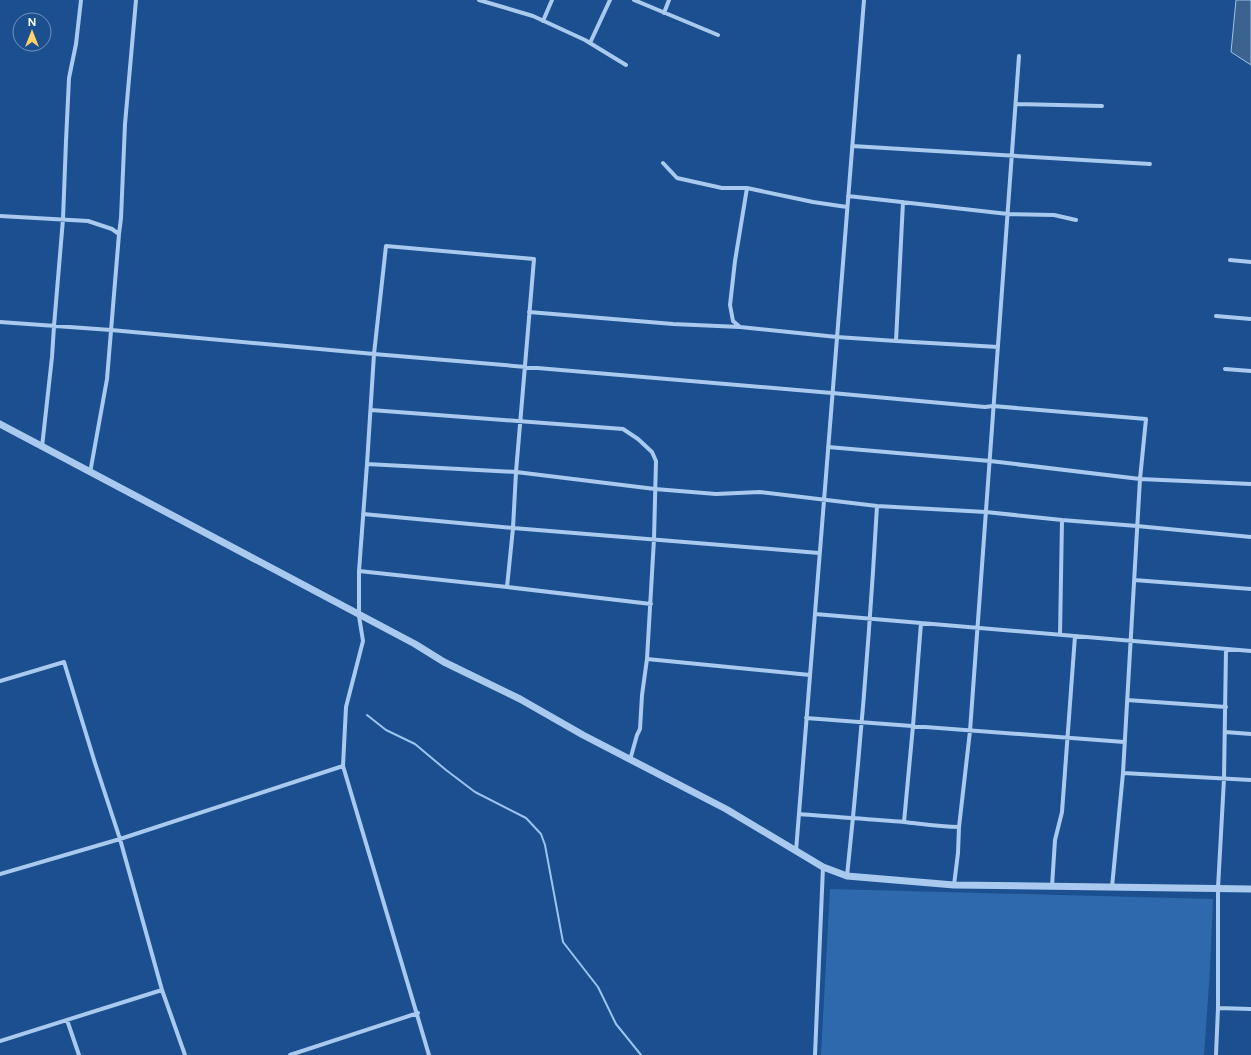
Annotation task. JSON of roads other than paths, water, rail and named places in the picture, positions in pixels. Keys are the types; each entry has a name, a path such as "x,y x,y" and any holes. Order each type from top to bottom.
{"street":[{"path":"42,447 52,357 63,219 69,78 76,44 81,0"},
{"path":"90,473 107,379 121,218 125,124 136,0"},
{"path":"479,0 533,16 590,43 626,65"},
{"path":"543,21 552,0"},
{"path":"590,43 610,0"},
{"path":"634,0 718,35"},
{"path":"664,13 669,0"},
{"path":"796,851 864,0"},
{"path":"954,885 970,731 1020,56"},
{"path":"1016,104 1102,106"},
{"path":"852,146 1150,164"},
{"path":"663,163 676,178 722,188 747,188 814,202 847,207"},
{"path":"740,327 733,321 730,305 735,261 747,188"},
{"path":"848,196 1008,214 1054,215 1076,220"},
{"path":"896,341 903,202"},
{"path":"0,216 88,221 112,229 119,234"},
{"path":"429,1055 343,766 346,707 363,641 359,616 359,572 368,464 374,354 386,246 534,260 507,587"},
{"path":"1230,260 1251,262"},
{"path":"529,312 673,324 740,327 837,337 998,347"},
{"path":"1216,316 1251,319"},
{"path":"0,322 111,330 985,407 993,406 1146,419 1140,479 1123,773 1112,887"},
{"path":"1225,369 1251,371"},
{"path":"371,410 623,429 638,439 652,452 656,461 651,604 640,730 636,735 630,760"},
{"path":"0,424 359,616 415,644 444,662 520,699 583,735 726,809 823,867 847,876 954,885 1251,889"},
{"path":"828,447 990,461 1140,479 1251,484"},
{"path":"368,464 516,472 655,489 716,494 760,492 877,506 986,512 1251,537"},
{"path":"847,876 870,619 877,506"},
{"path":"364,514 513,528 820,553"},
{"path":"1060,635 1062,520"},
{"path":"359,572 507,587 651,604"},
{"path":"1134,580 1251,589"},
{"path":"815,614 1251,651"},
{"path":"904,822 914,726 921,623"},
{"path":"1052,886 1055,840 1062,812 1075,636"},
{"path":"1216,1055 1218,1008 1218,888 1224,779 1226,649"},
{"path":"647,659 810,675"},
{"path":"0,681 64,662 120,839 162,990 185,1055"},
{"path":"1127,700 1226,707"},
{"path":"806,718 1124,742"},
{"path":"1225,732 1251,734"},
{"path":"0,874 120,839 343,766"},
{"path":"1123,773 1251,780"},
{"path":"799,814 904,822 941,827 959,827"},
{"path":"815,1055 823,867"},
{"path":"0,1041 162,990"},
{"path":"1218,1008 1251,1009"},
{"path":"290,1055 418,1014"},
{"path":"67,1020 79,1055"}],"waterway":[{"path":"367,715 386,730 415,744 475,792 526,818 541,834 545,845 563,942 598,987 616,1024 641,1055"}]}
